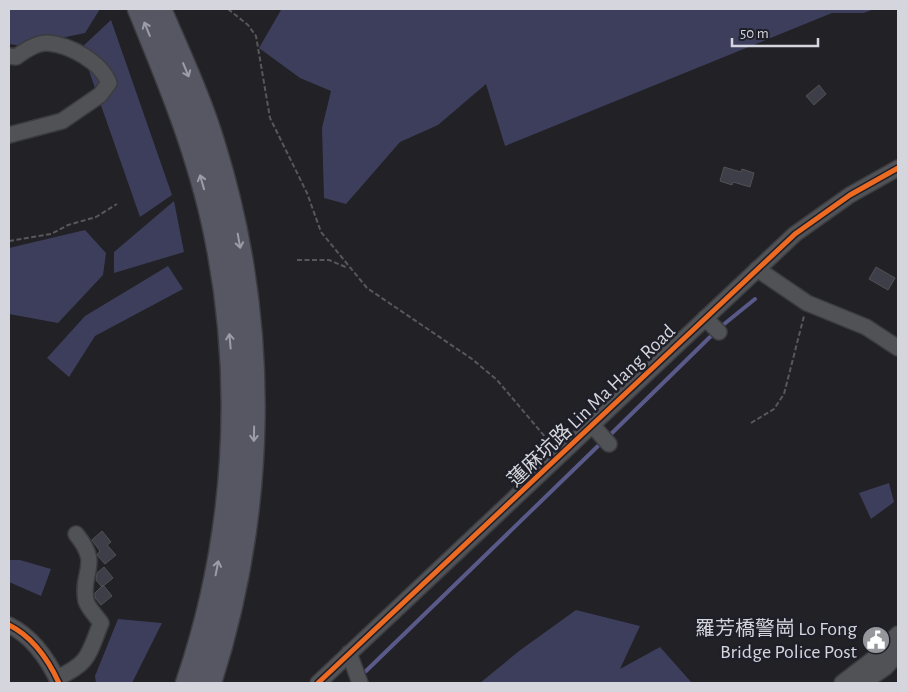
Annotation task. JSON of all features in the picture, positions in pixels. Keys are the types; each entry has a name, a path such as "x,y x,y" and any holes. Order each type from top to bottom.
{"highway":[{"path":"139,9 179,109 194,153 215,232 227,309 233,390 231,468 221,544 202,635 186,683"},
{"path":"160,9 191,80 217,153 238,236 248,302 254,385 253,455 246,530 235,590 210,683"},
{"path":"224,683 233,630 235,590"},
{"path":"175,683 202,635"}],"street":[{"path":"9,56 16,57 26,50 48,43 89,58 107,77 109,83 100,95 62,121 9,134"},
{"name":"蓮麻坑路 Lin Ma Hang Road","path":"318,683 795,234 827,210 898,168"},
{"path":"757,269 807,303 866,327 898,348"},
{"path":"705,318 719,332"},
{"path":"592,425 609,444"},
{"path":"9,625 29,638 40,650 58,681 77,669 86,660 102,624 87,603 85,591 89,555 76,534"},
{"path":"842,683 897,644"},
{"path":"863,683 886,667 897,644"},
{"path":"349,653 360,683"}],"path":[{"path":"228,9 256,36 270,118 300,178 321,232 367,288 478,364 497,380 552,445"},
{"path":"9,241 52,234 68,225 96,217 117,204"},
{"path":"297,260 329,260 350,269"},
{"path":"751,423 774,409 784,394 807,303"}],"shaded area":[{"path":"9,9 100,9 85,33 23,46 9,44"},
{"path":"272,9 874,9 864,13 832,13 505,146 486,84 438,125 400,142 346,204 324,198 322,128 331,91 300,78 259,48 281,10"},
{"path":"111,20 172,195 140,217 81,48"},
{"path":"174,201 184,252 114,273 114,252"},
{"path":"85,230 106,253 103,275 58,323 9,314 9,248"},
{"path":"168,266 183,289 95,336 69,377 47,358 85,316"},
{"path":"889,483 894,502 871,519 859,493"},
{"path":"9,560 20,560 51,569 41,596 9,582"},
{"path":"576,610 640,626 620,669 660,647 692,683 480,683 519,651"},
{"path":"118,619 162,623 132,683 96,683 95,676"}],"building":[{"path":"819,85 826,94 814,105 806,96"},
{"path":"724,167 741,172 742,169 754,173 750,187 733,182 732,185 720,181"},
{"path":"876,267 895,278 888,290 869,279"},
{"path":"102,531 111,542 107,545 116,555 105,564 97,555 100,551 92,540"},
{"path":"104,567 113,578 102,587 96,580 97,573"},
{"path":"103,585 112,596 101,605 95,598 95,593"},
{"name":"羅芳橋警崗 Lo Fong Bridge Police Post","path":"877,630 883,636 872,647 866,641"}],"waterway":[{"path":"723,325 755,299"},
{"path":"612,433 710,337"},
{"path":"366,671 598,446"}],"cycle path":[{"path":"318,683 795,234 850,195 898,168"},
{"path":"9,625 18,630 39,650 59,683"}],"place":[{"name":"羅芳橋警崗 Lo Fong Bridge Police Post","path":"876,640"}]}
